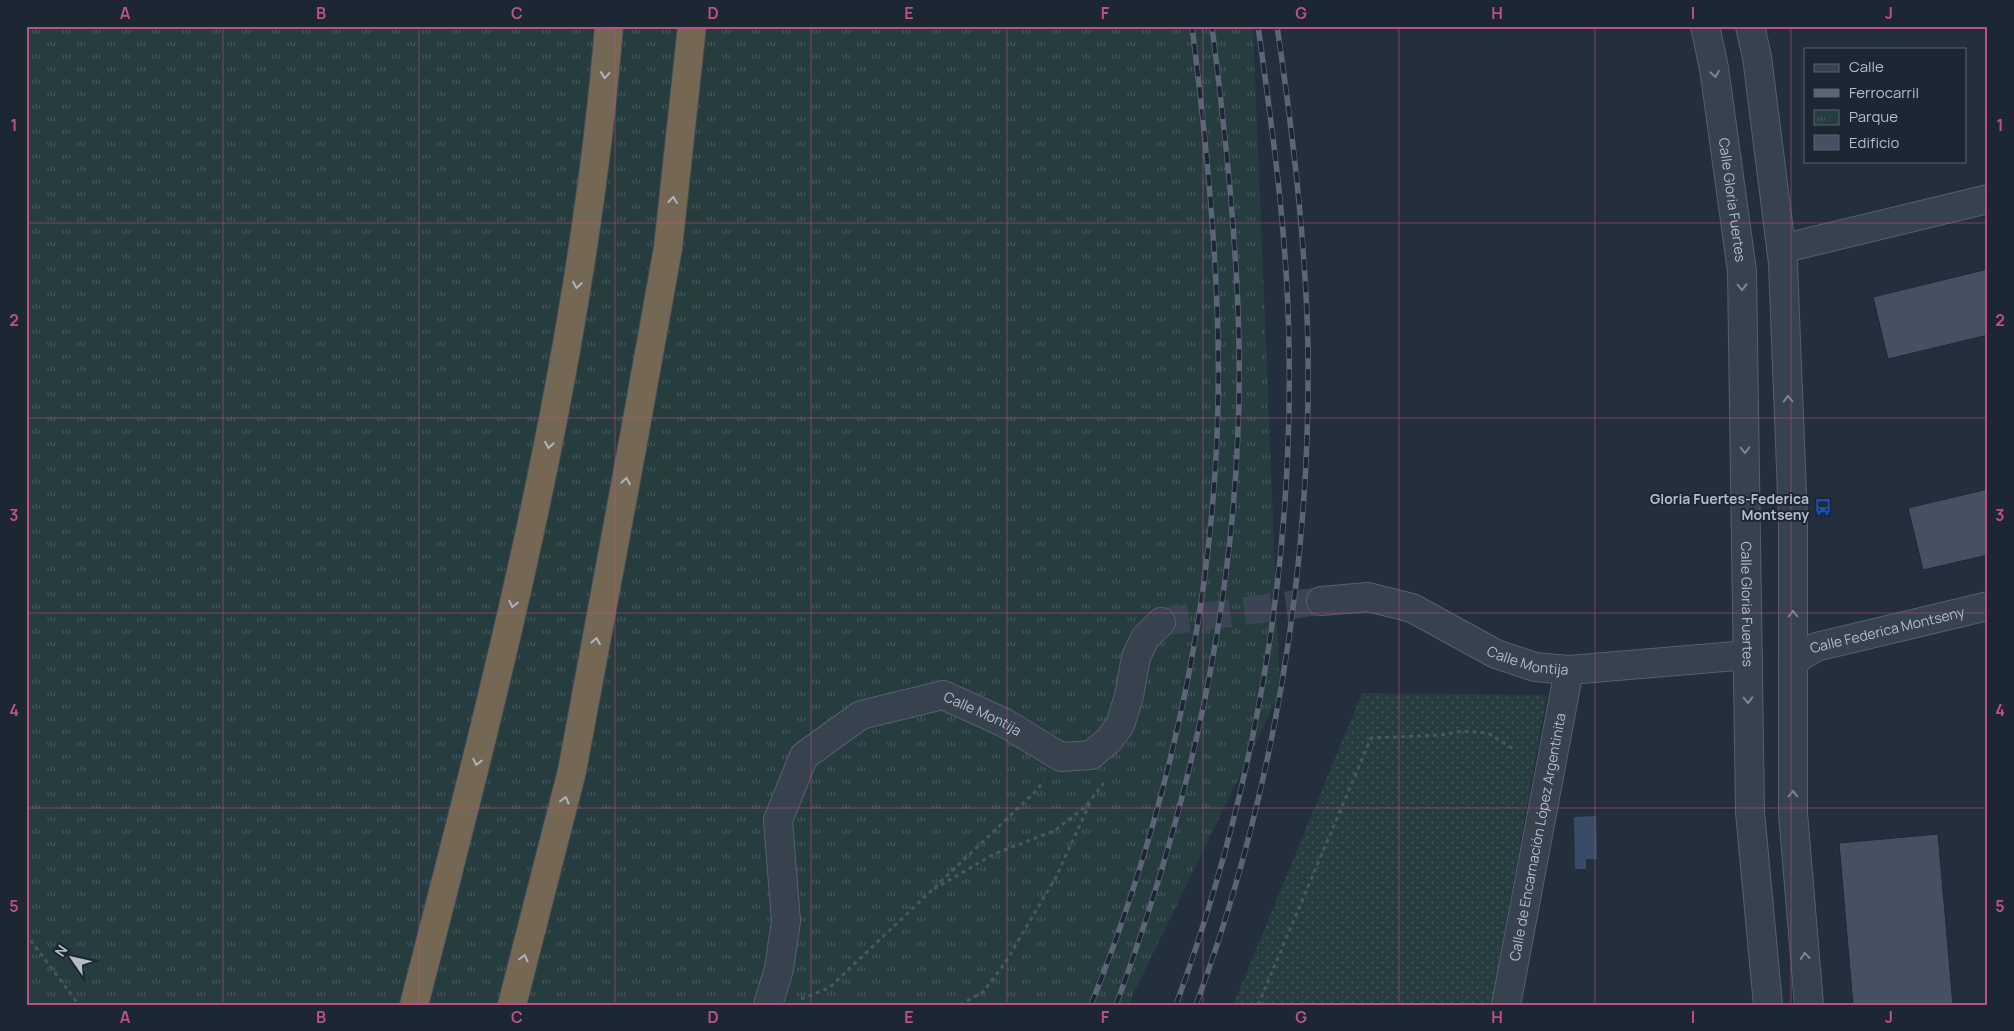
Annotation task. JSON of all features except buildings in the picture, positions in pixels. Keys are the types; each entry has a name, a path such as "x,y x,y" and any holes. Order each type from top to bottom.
{"highway":[{"path":"414,1005 474,773 547,461 585,237 604,87 609,26"},
{"path":"512,1005 572,771 668,248 692,26"}],"street":[{"name":"Calle Gloria Fuertes","path":"1705,26 1714,68 1742,271 1750,812 1768,1005"},
{"path":"1750,26 1757,57 1781,249 1793,520 1793,813 1809,1005"},
{"path":"1781,249 1988,199"},
{"name":"Calle Montija","path":"1320,601 1368,596 1412,608 1496,654 1535,667 1569,670 1748,655"},
{"name":"Calle Federica Montseny","path":"1793,664 1801,656 1816,647 1988,606"},
{"path":"1061,757 1091,755 1109,740 1120,726 1129,696 1136,658 1145,638 1161,622"},
{"name":"Calle de Encarnación López Argentinita","path":"1506,1005 1569,670"},
{"name":"Calle Montija","path":"768,1005 779,969 786,921 778,820 804,756 861,715 944,695 1005,723 1061,757"}],"path":[{"path":"1085,26 1101,26"},
{"path":"1258,1005 1371,738 1441,735 1463,731 1488,733 1515,750"},
{"path":"795,1002 829,988 1036,791 1061,757"},
{"path":"960,1005 983,992 1005,963 1056,877 1093,798 1107,775"},
{"path":"929,892 994,854 1054,831 1084,808 1093,798"},
{"path":"26,934 79,1005"}],"green space":[{"path":"26,26 1253,26 1280,693 1128,1005 26,1005"},
{"path":"1362,693 1547,695 1491,1005 1233,1005"}],"water":[{"path":"1596,816 1597,859 1586,859 1586,869 1575,869 1574,817"}],"tunnel":[{"path":"1161,622 1321,601"}],"railway":[{"path":"1091,1005 1121,925 1147,844 1169,762 1188,679 1202,595 1212,510 1217,425 1217,301 1209,183 1192,26"},
{"path":"1116,1005 1144,925 1191,763 1209,681 1223,598 1233,514 1238,430 1238,305 1230,185 1212,26"},
{"path":"1176,1005 1227,845 1247,764 1263,682 1275,600 1284,517 1289,349 1286,268 1279,187 1258,26"},
{"path":"1196,1005 1223,926 1246,846 1266,765 1282,682 1303,516 1308,349 1305,268 1298,187 1277,26"}],"place":[{"name":"Gloria Fuertes-Federica Montseny","path":"1823,507"}]}
